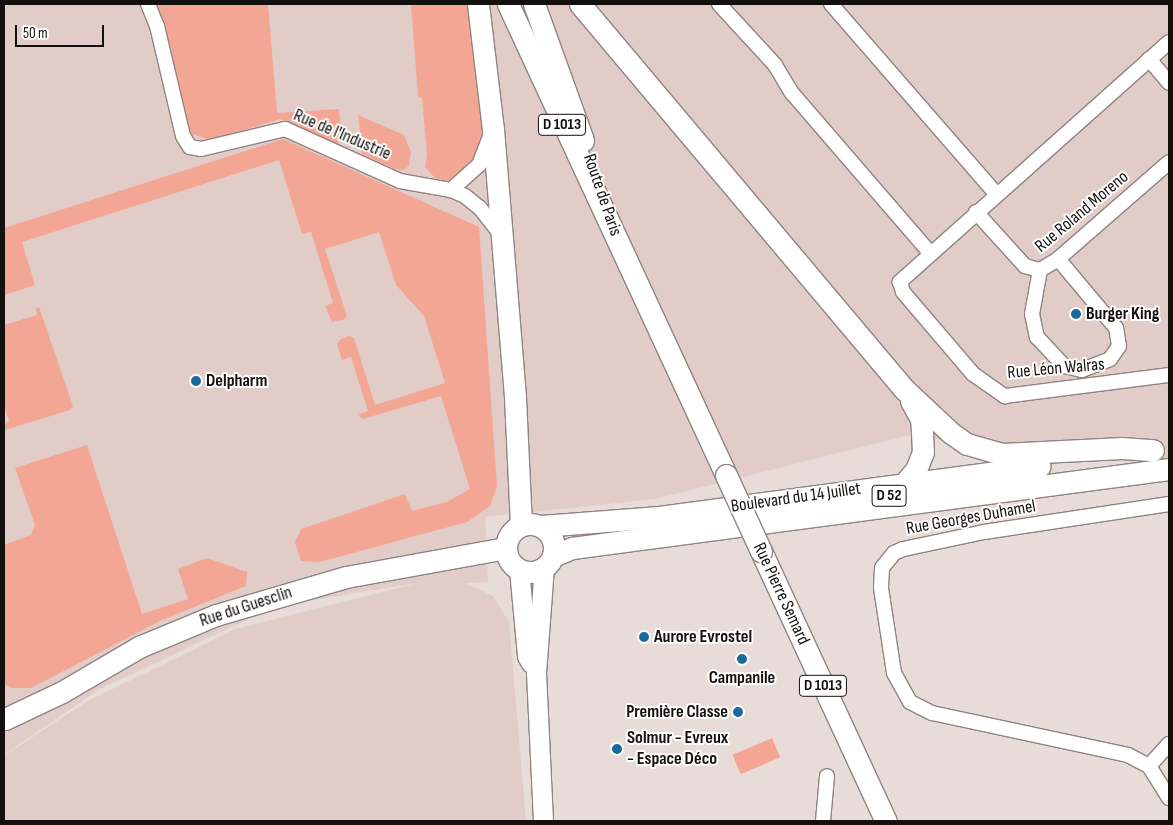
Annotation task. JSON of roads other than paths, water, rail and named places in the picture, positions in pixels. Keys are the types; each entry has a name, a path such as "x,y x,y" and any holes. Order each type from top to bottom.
{"main road":[{"path":"478,4 493,129 500,234 515,398 531,526"},
{"name":"Route de Paris","path":"508,4 726,476"},
{"name":"Route de Paris","path":"534,4 619,244"},
{"path":"580,4 904,388 951,433 982,450 1026,455 1122,448 1161,449"},
{"name":"D 52","path":"767,524 792,512 888,496 906,483 916,470 923,452 924,434 920,419 904,388"},
{"name":"Boulevard du 14 Juillet","path":"531,526 659,517 1161,449"},
{"name":"Boulevard du 14 Juillet","path":"548,562 572,548 767,524 1168,470"},
{"name":"Rue Pierre Semard","path":"726,476 886,821"},
{"path":"543,821 536,672 551,536 531,526 510,534 506,548 510,560 519,569 531,572 548,562"},
{"name":"Rue du Guesclin","path":"4,724 139,647 253,602 346,577 506,548"},
{"path":"519,569 527,656 536,672"}],"street":[{"name":"Rue de l'Industrie","path":"148,4 157,26 183,136 190,147 201,149 285,129 400,181 451,190 480,208 500,234"},
{"path":"719,4 775,65 792,92 930,253 1169,42"},
{"path":"831,4 996,194"},
{"path":"1149,59 1169,83"},
{"path":"451,190 479,165 493,129"},
{"name":"Rue Roland Moreno","path":"976,212 1025,266 1040,270 1058,259 1169,162"},
{"name":"Rue Léon Walras","path":"930,253 900,282 903,292 973,374 1005,396 1169,375"},
{"path":"1040,270 1032,314 1037,337 1064,366 1082,370 1110,359 1119,346 1120,337 1116,328 1058,259"},
{"path":"1077,388 1082,370"},
{"name":"Rue Georges Duhamel","path":"1149,766 1120,754 932,713 910,702 894,673 882,568 894,552 903,548 984,532 1169,504"},
{"path":"1169,744 1149,766 1169,798"},
{"path":"823,821 827,776"}],"place":[{"name":"Burger King","path":"1076,314"},
{"name":"Delpharm","path":"196,381"},
{"name":"Aurore Evrostel","path":"644,637"},
{"name":"Campanile","path":"742,659"},
{"name":"Première Classe","path":"738,712"},
{"name":"Solmur - Evreux - Espace Déco","path":"617,749"}]}
